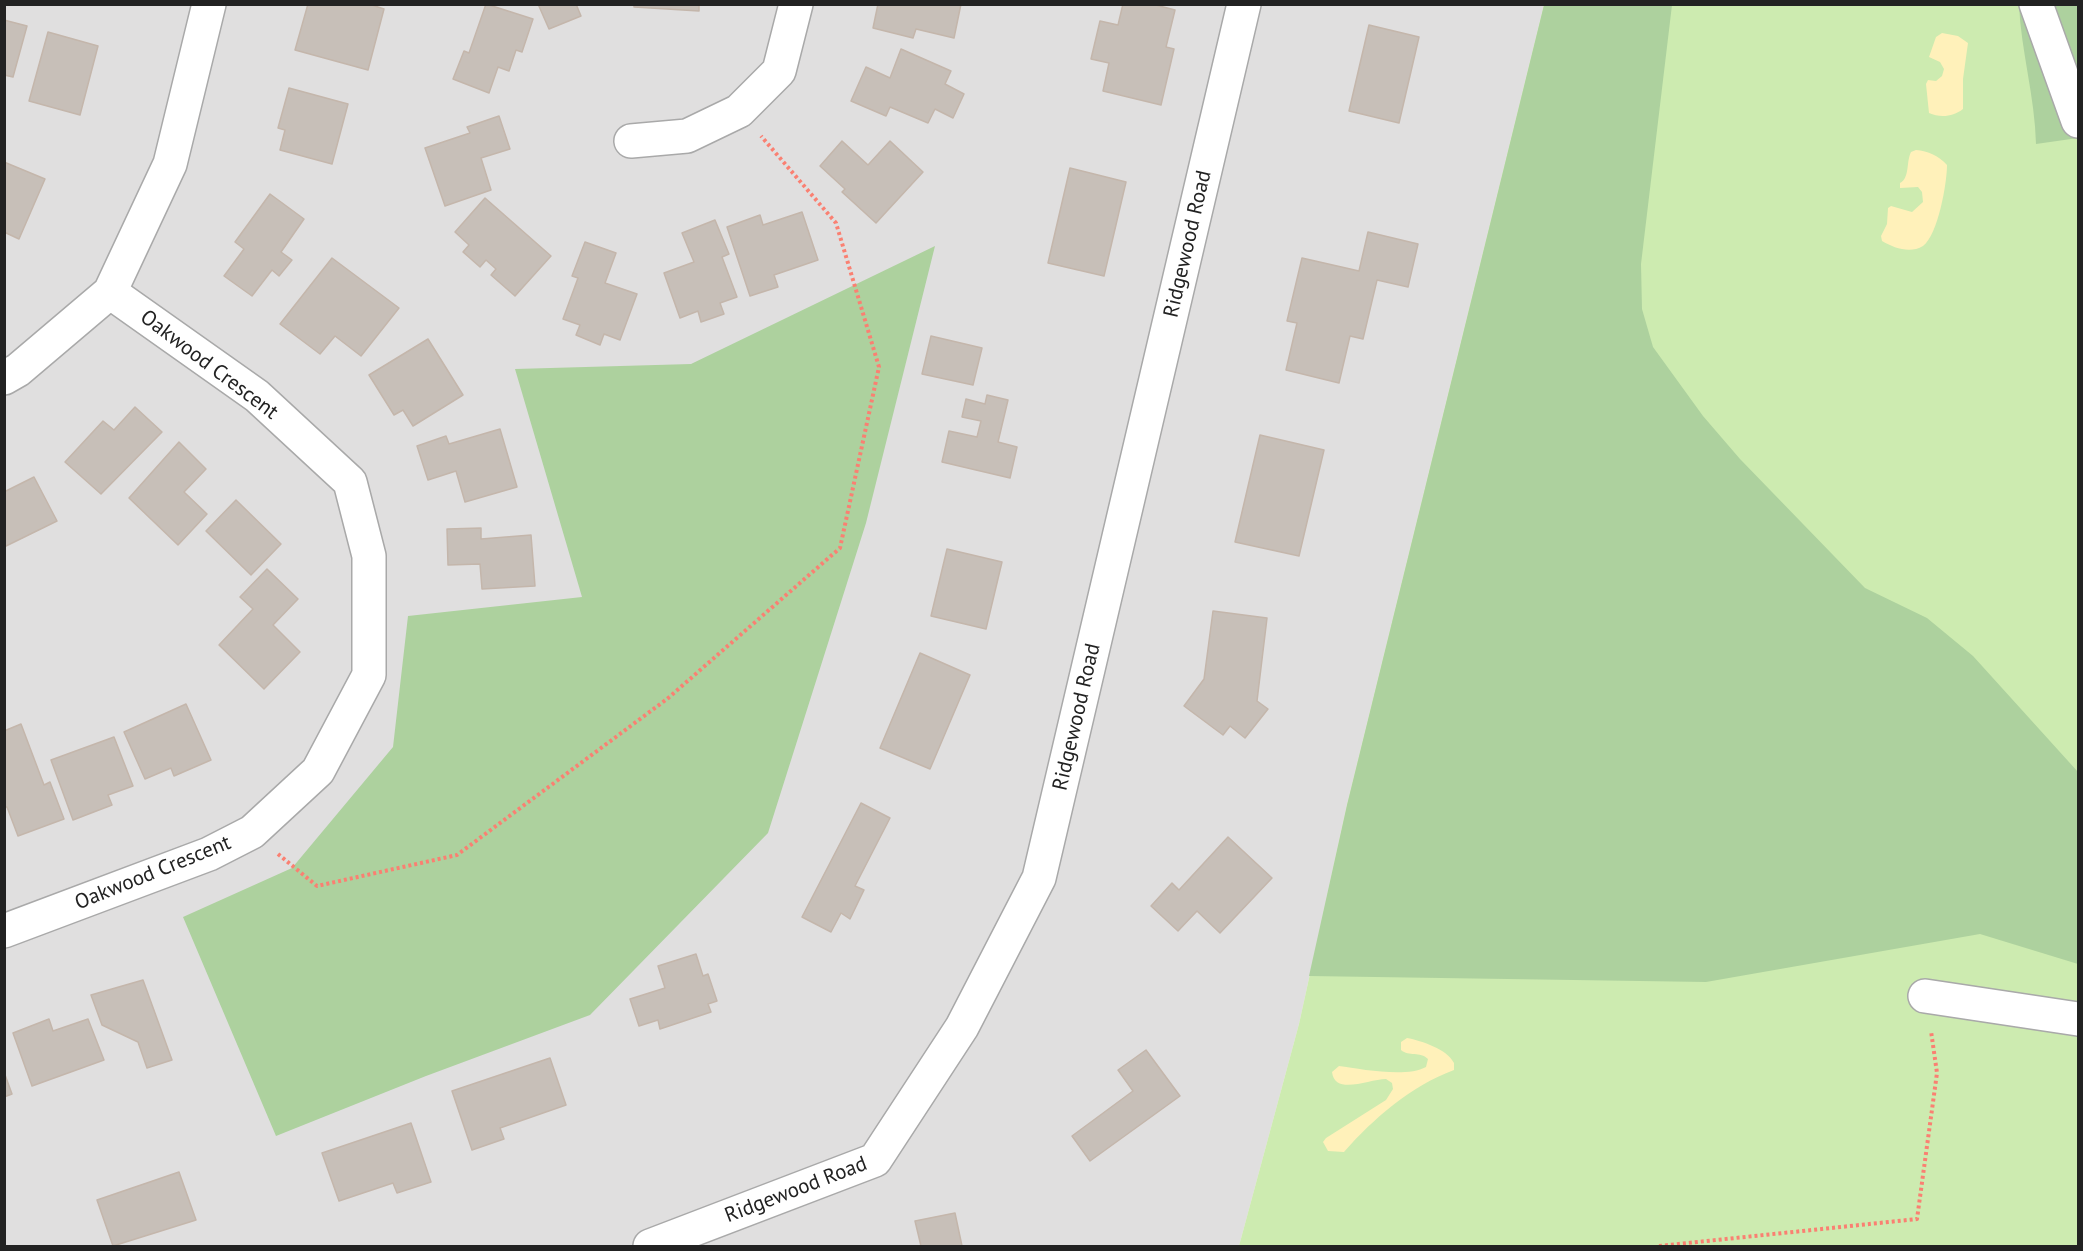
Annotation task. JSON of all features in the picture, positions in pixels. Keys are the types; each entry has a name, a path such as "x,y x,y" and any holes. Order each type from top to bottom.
{"street":[{"path":"4,378 18,370 110,292 170,164 209,4"},
{"path":"631,141 687,136 739,111 779,71 796,4"},
{"name":"Ridgewood Road","path":"650,1246 875,1160 962,1027 1039,878 1244,4"},
{"path":"2036,4 2079,121"},
{"name":"Oakwood Crescent","path":"4,931 209,854 252,832 318,771 369,675 369,556 350,482 257,396 110,292"},
{"path":"1925,996 2079,1019"}],"path":[{"path":"252,832 317,886 457,855 667,699 840,548 879,367 836,223 739,111"},
{"path":"1659,1246 1917,1219 1938,1073 1925,996"}],"shaded area":[{"path":"5,5 1544,5 1347,805 1299,1024 1239,1246 5,1246"}],"green space":[{"path":"1544,5 2078,5 2078,1246 1239,1246 1299,1024 1347,805"},
{"path":"1544,5 1672,5 1641,264 1642,309 1653,347 1703,416 1740,459 1865,588 1927,618 1973,656 2078,772 2078,964 1980,934 1706,982 1309,976 1347,805"},
{"path":"2019,5 2078,5 2078,138 2036,144"},
{"path":"935,246 866,523 768,833 590,1015 426,1076 276,1136 183,917 292,868 393,747 408,616 582,597 515,369 691,364"}],"sand":[{"path":"1942,33 1958,36 1968,43 1963,79 1963,109 1955,114 1942,116 1929,113 1926,84 1928,80 1936,81 1942,76 1944,69 1940,62 1929,57 1936,37"},
{"path":"1916,150 1940,159 1947,165 1947,173 1941,208 1933,231 1923,246 1907,250 1887,244 1882,241 1881,236 1887,224 1888,208 1891,206 1912,212 1923,202 1922,192 1918,187 1900,188 1900,183 1907,174 1911,152"},
{"path":"1407,1038 1427,1044 1446,1054 1454,1063 1454,1070 1423,1085 1394,1104 1344,1152 1328,1151 1323,1142 1326,1138 1386,1100 1393,1089 1392,1083 1386,1079 1346,1085 1334,1079 1332,1072 1339,1066 1395,1072 1407,1072 1426,1067 1428,1059 1401,1050 1401,1042"}],"building":[{"path":"308,4 369,4 384,9 368,70 295,50"},
{"path":"486,4 533,19 522,52 516,50 509,71 498,67 489,93 453,79 464,51 469,53"},
{"path":"538,4 576,4 581,16 549,29"},
{"path":"634,4 699,4 699,11 634,7"},
{"path":"878,4 961,4 954,38 916,29 913,38 873,28"},
{"path":"1123,4 1152,4 1175,10 1166,47 1174,49 1161,105 1103,91 1109,63 1091,59 1100,21 1118,25"},
{"path":"4,20 27,26 13,77 4,75"},
{"path":"1369,25 1419,37 1399,123 1349,111"},
{"path":"48,32 98,46 80,115 29,101"},
{"path":"901,49 951,71 945,84 964,94 953,118 935,109 928,123 890,107 886,116 851,101 866,67 890,78"},
{"path":"289,88 348,104 332,164 280,150 285,130 278,128"},
{"path":"499,116 510,149 481,158 491,190 445,206 425,148 470,133 467,127"},
{"path":"842,141 868,165 890,141 923,172 876,223 842,192 845,189 820,166"},
{"path":"4,162 45,179 19,239 4,232"},
{"path":"1070,168 1126,182 1104,276 1048,263"},
{"path":"270,194 304,219 281,252 292,260 279,276 272,270 252,296 224,276 244,249 235,242"},
{"path":"485,198 551,256 515,296 491,275 496,269 486,260 480,267 463,252 469,245 455,232"},
{"path":"802,212 818,260 774,275 778,287 750,296 727,227 760,215 763,225"},
{"path":"715,220 729,254 722,257 737,297 720,303 724,314 701,322 698,311 680,318 664,273 694,262 682,233"},
{"path":"1368,232 1418,244 1408,287 1377,280 1363,339 1350,336 1339,383 1286,370 1297,323 1287,321 1302,258 1359,271"},
{"path":"585,242 616,253 605,283 637,294 620,340 604,334 600,345 576,335 580,325 563,319 578,278 572,276"},
{"path":"332,258 399,308 361,356 335,336 320,354 280,324"},
{"path":"931,336 982,348 973,385 922,374"},
{"path":"428,339 463,395 413,426 403,410 394,415 369,375"},
{"path":"987,395 1008,400 998,442 1017,447 1010,478 942,462 949,431 977,437 981,421 962,417 966,399 985,404"},
{"path":"135,407 162,432 101,494 65,462 103,421 114,430"},
{"path":"500,429 517,487 465,502 456,471 428,480 417,446 446,436 449,444"},
{"path":"1260,435 1324,450 1299,556 1235,542"},
{"path":"179,442 206,469 184,492 207,514 178,545 129,498"},
{"path":"34,477 57,521 4,547 4,492"},
{"path":"236,500 281,544 251,575 206,531"},
{"path":"481,528 481,539 531,535 535,586 482,589 480,564 448,565 447,529"},
{"path":"947,549 1002,562 986,629 931,616"},
{"path":"267,569 298,599 273,625 300,652 264,689 219,645 253,609 240,597"},
{"path":"1213,611 1267,618 1257,701 1268,709 1245,738 1230,726 1223,735 1184,706 1204,679"},
{"path":"920,653 970,675 930,769 880,748"},
{"path":"186,704 211,760 174,776 171,768 145,779 124,732"},
{"path":"21,724 44,785 50,782 64,819 18,836 7,807 4,807 4,731"},
{"path":"114,737 133,786 108,795 112,805 73,820 51,760"},
{"path":"861,803 890,818 855,886 864,890 850,919 841,913 831,932 802,917"},
{"path":"1228,837 1272,878 1220,933 1197,911 1178,931 1151,906 1172,883 1179,890"},
{"path":"696,954 703,976 708,974 717,1001 708,1004 711,1012 660,1029 658,1020 639,1026 630,999 665,988 658,966"},
{"path":"143,980 172,1060 147,1068 138,1042 102,1025 91,995"},
{"path":"49,1019 53,1031 88,1019 104,1060 32,1086 13,1033"},
{"path":"1146,1050 1180,1096 1090,1161 1072,1136 1133,1091 1118,1070"},
{"path":"550,1058 566,1105 500,1128 504,1139 472,1150 452,1091"},
{"path":"4,1072 12,1094 4,1097"},
{"path":"411,1123 431,1182 397,1193 393,1183 339,1201 322,1153"},
{"path":"179,1172 196,1220 113,1246 97,1200"},
{"path":"955,1213 962,1246 921,1246 915,1221"}]}
